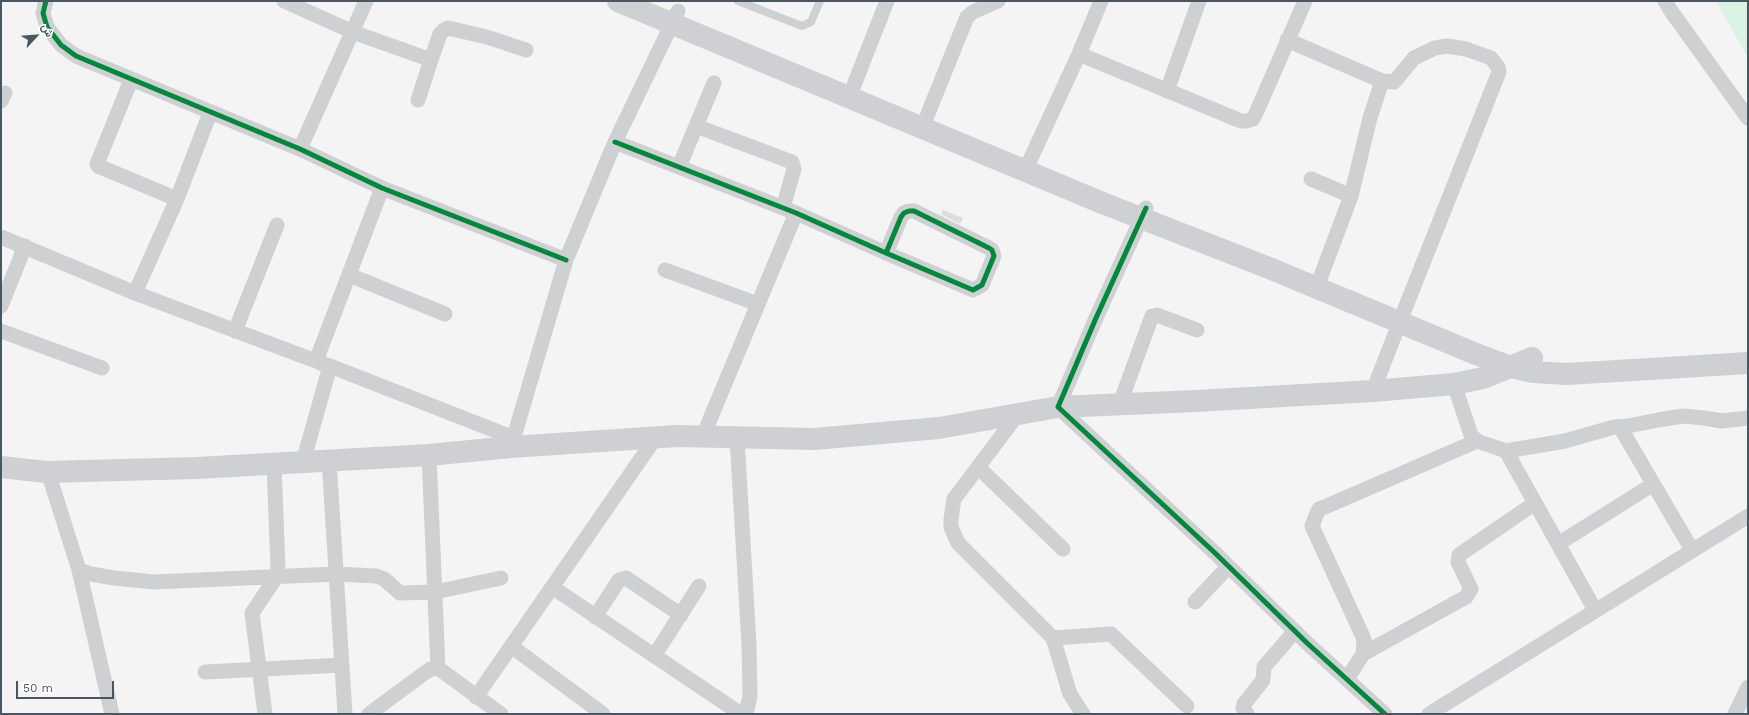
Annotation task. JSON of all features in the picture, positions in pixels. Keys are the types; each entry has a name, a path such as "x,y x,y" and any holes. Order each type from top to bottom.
{"main road":[{"path":"618,1 677,12 927,116 1027,166"},
{"path":"653,1 1027,166 1402,316 1508,352 1532,358 1571,361 1696,355 1748,350"},
{"path":"1144,213 1321,276 1476,354 1511,367 1533,372 1567,374 1748,363"},
{"path":"1,467 48,472 197,468 429,454 513,443 703,436 814,439 931,429 1058,407 1119,406 1373,391 1454,384 1483,378 1532,358"}],"street":[{"path":"46,1 43,13 47,28 60,45 76,56 300,150 382,188 566,260"},
{"path":"284,1 353,32 431,60"},
{"path":"300,150 366,1"},
{"path":"854,85 887,1"},
{"path":"927,116 967,17 973,12 998,1"},
{"path":"1027,166 1079,54 1101,1"},
{"path":"1167,91 1198,1"},
{"path":"1079,54 1241,121 1253,119 1305,1"},
{"path":"1665,1 1748,118"},
{"path":"1,236 135,293 330,366 513,443 566,260 615,142 677,12"},
{"path":"418,100 440,34 448,28 488,37 526,50"},
{"path":"1287,40 1382,82 1394,82 1414,58 1436,48 1447,46 1466,49 1491,58 1498,67 1499,72 1373,391"},
{"path":"131,80 97,164 98,166 177,199"},
{"path":"1321,276 1351,196 1370,118 1382,82"},
{"path":"679,167 714,83"},
{"path":"135,293 177,199 210,113"},
{"path":"696,126 792,162 794,169 789,211 758,304 703,436"},
{"path":"615,142 789,211 886,253 974,290 982,285 994,256 992,250 989,248 914,211 909,211 901,217 886,253"},
{"path":"1311,179 1351,196"},
{"path":"316,361 382,188"},
{"path":"1144,213 1096,318 1058,407 1385,714"},
{"path":"235,331 277,225"},
{"path":"1,306 25,246"},
{"path":"665,270 758,304"},
{"path":"349,275 445,314"},
{"path":"1119,406 1152,316 1157,315 1197,330"},
{"path":"1,331 102,368"},
{"path":"303,462 330,366"},
{"path":"1454,384 1471,435 1477,441 1506,451 1565,441 1620,427 1683,416 1722,421 1748,418"},
{"path":"1018,414 954,499 951,518 954,535 958,543 1053,638 1070,694 1083,714"},
{"path":"1620,427 1692,550"},
{"path":"737,437 749,645 750,689 746,714"},
{"path":"476,697 656,438"},
{"path":"1363,654 1364,640 1312,526 1317,512 1319,509 1477,441"},
{"path":"1506,451 1595,610"},
{"path":"429,454 438,668"},
{"path":"329,460 345,714"},
{"path":"265,714 252,613 253,609 277,576 274,464"},
{"path":"978,467 1064,549"},
{"path":"48,472 78,570 112,714"},
{"path":"1558,544 1652,484"},
{"path":"1346,679 1363,654 1466,597 1471,590 1458,562 1459,556 1535,503"},
{"path":"1429,714 1748,516"},
{"path":"1195,602 1228,567"},
{"path":"78,570 114,578 154,582 336,574 376,576 384,579 400,593 435,592 501,578"},
{"path":"595,617 619,580 626,578 681,615"},
{"path":"654,656 699,586"},
{"path":"552,588 741,714"},
{"path":"1247,714 1243,708 1244,704 1263,680 1264,667 1295,631"},
{"path":"1053,638 1111,634 1187,706"},
{"path":"511,646 603,714"},
{"path":"205,672 342,665"},
{"path":"369,714 426,672 431,669 438,668 501,714"},
{"path":"1734,714 1748,686"}],"lane":[{"path":"738,1 802,26 811,22 820,1"}],"green space":[{"path":"1716,1 1748,1 1748,58"}],"building":[{"path":"943,210 963,218 960,224 941,214"}],"cycle path":[{"path":"46,1 43,13 47,27 61,45 76,56 300,149 382,188 566,260"},
{"path":"615,142 796,213 886,253 973,290 982,285 994,256 992,250 989,248 914,211 904,213 901,217 886,253"},
{"path":"1146,208 1096,318 1058,407 1215,553 1307,643 1385,714"}]}
